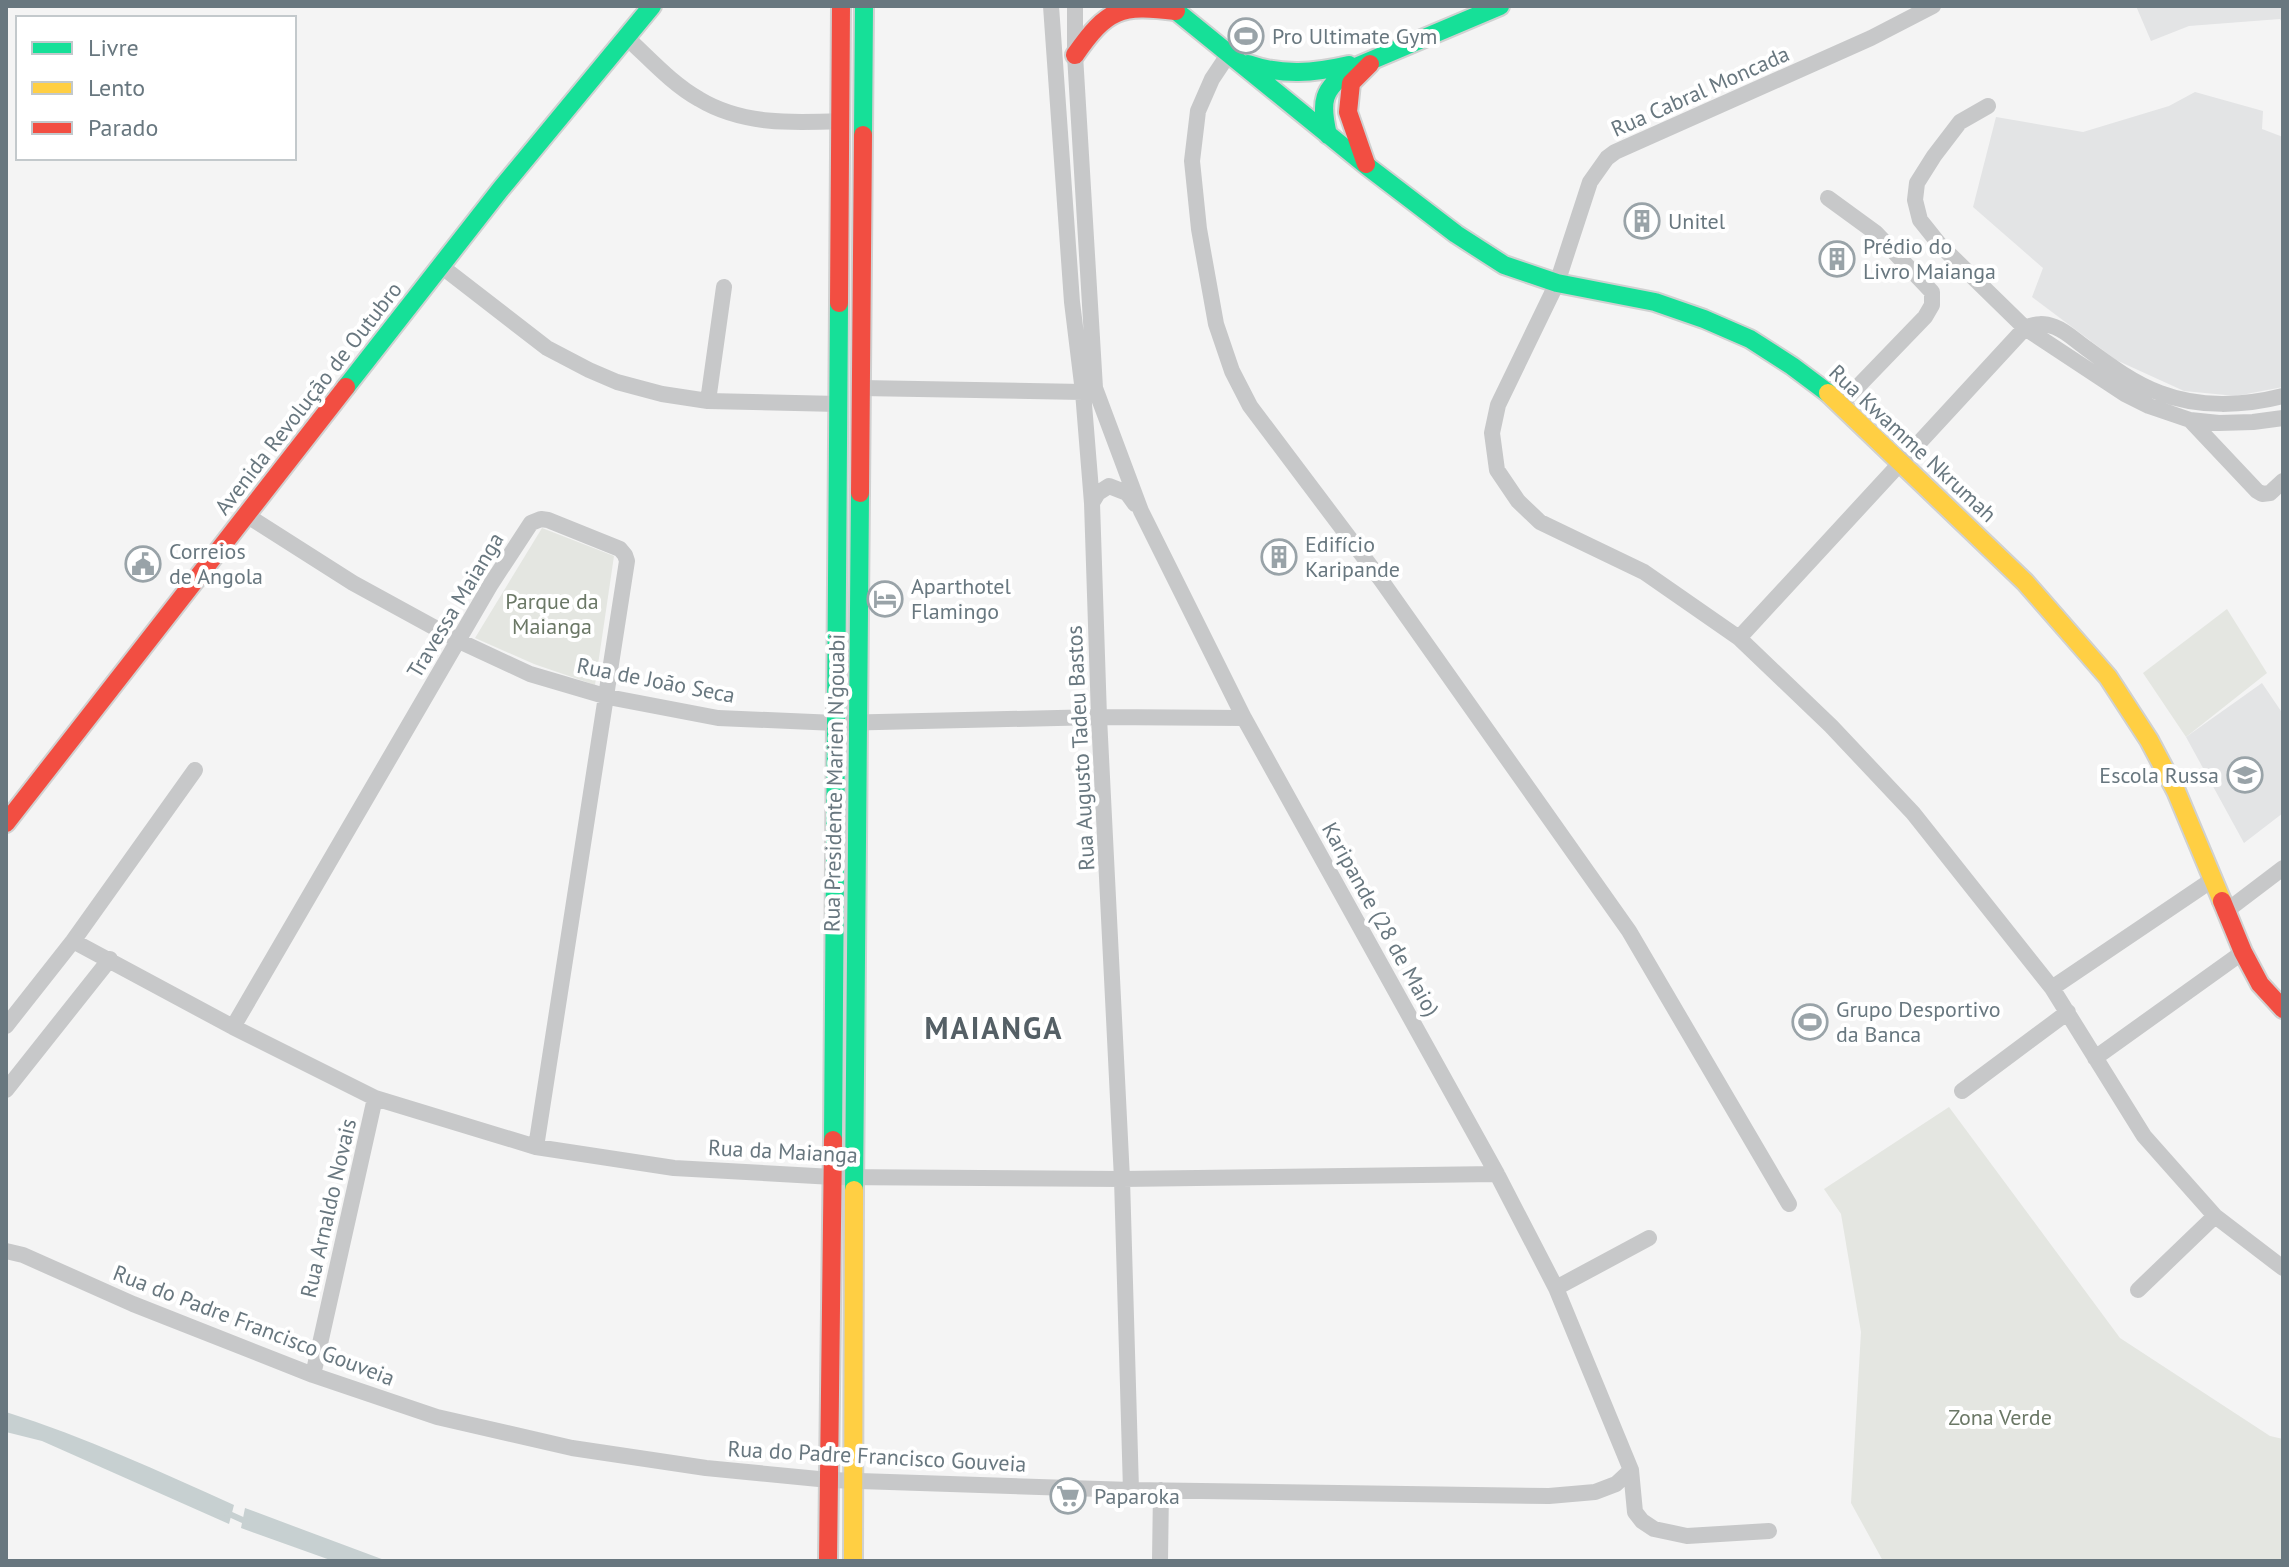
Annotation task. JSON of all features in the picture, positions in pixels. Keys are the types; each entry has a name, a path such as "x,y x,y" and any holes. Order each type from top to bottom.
{"street":[{"name":"Avenida Revolução de Outubro","path":"6,823 500,190 652,6"},
{"name":"Rua Presidente Marien N'gouabi","path":"828,1561 841,6"},
{"name":"Rua Presidente Marien N'gouabi","path":"853,1561 864,6"},
{"name":"Rua Augusto Tadeu Bastos","path":"1051,6 1072,302 1089,390"},
{"name":"Rua Augusto Tadeu Bastos","path":"1075,6 1099,717 1122,1179 1131,1490"},
{"path":"1075,55 1092,29 1116,10 1146,6 1173,8"},
{"path":"1328,135 1321,108 1331,82 1351,69 1500,6"},
{"name":"Rua Cabral Moncada","path":"1933,6 1871,38 1607,158 1590,182 1557,283 1498,405 1492,433 1497,470 1518,501 1540,522 1644,572 1739,638 1831,726 1913,813 2052,988 2144,1136 2215,1216 2283,1268"},
{"name":"Rua Kwamme Nkrumah","path":"1173,8 1367,166 1456,234 1504,265 1557,283 1655,302 1704,319 1750,339 1792,366 1841,404 2025,582 2108,677 2156,752 2176,791 2243,952 2260,984 2283,1009"},
{"path":"627,38 673,80 698,99 721,110 748,118 787,123 840,121"},
{"path":"1375,60 1314,73 1283,74 1260,69 1228,55 1212,79 1198,111 1192,161 1199,229 1216,324 1232,371 1250,406 1390,593 1629,931 1789,1204"},
{"path":"1367,166 1348,112 1351,83 1375,60"},
{"path":"1988,106 1960,122 1917,183 1915,200 1920,220 1940,245 2025,328 2125,394 2190,420 2219,423 2283,418"},
{"path":"1828,198 1876,233 1932,292 1932,305 1925,317 1841,404"},
{"path":"441,266 547,348 617,382 662,394 708,401 839,404"},
{"path":"708,401 724,287"},
{"path":"1739,638 2025,328 2037,323 2058,328 2137,382 2190,401 2260,402 2283,396"},
{"path":"861,388 1089,390"},
{"name":"Karipande (28 de Maio)","path":"1089,390 1141,511 1244,718 1497,1174 1556,1288 1631,1470 1635,1512 1654,1529 1687,1536 1769,1531"},
{"path":"2218,403 2219,423"},
{"path":"2190,420 2257,491 2270,493 2283,481"},
{"path":"1092,503 1098,493 1109,486 1127,493 1141,511"},
{"name":"Rua de João Seca","path":"246,515 353,583 459,641 530,674 608,697 718,718 836,723 1099,717 1244,718"},
{"name":"Travessa Maianga","path":"233,1027 526,529 536,521 548,520 620,549 625,555 627,569 536,1147"},
{"path":"6,1026 73,941 195,770"},
{"path":"2225,912 2283,868"},
{"path":"2052,988 2212,880"},
{"path":"6,1090 110,959 73,941"},
{"path":"2095,1058 2243,952"},
{"name":"Rua da Maianga","path":"110,959 233,1027 375,1098 536,1147 674,1168 854,1178 1122,1179 1497,1174"},
{"path":"1962,1091 2068,1012"},
{"name":"Rua Arnaldo Novais","path":"313,1375 375,1098"},
{"path":"2138,1290 2215,1216"},
{"path":"1556,1288 1649,1238"},
{"name":"Rua do Padre Francisco Gouveia","path":"6,1251 23,1255 133,1304 313,1375 437,1417 572,1448 706,1468 829,1480 1131,1490 1549,1496 1595,1492 1616,1484 1631,1470"},
{"path":"1160,1561 1161,1490"}],"shaded area":[{"path":"2136,6 2283,6 2283,24 2280,19 2189,26 2151,41"},
{"path":"2195,92 2263,111 2262,129 2283,137 2283,387 2236,396 2184,391 2116,360 2032,297 2043,268 1973,207 1996,117 2083,132 2169,106"},
{"name":"Escola Russa","path":"2262,683 2283,714 2283,813 2244,843 2186,737"},
{"path":"6,1412 93,1443 234,1505 229,1524 42,1441 6,1432"},
{"path":"245,1508 387,1561 333,1561 241,1528"}],"green space":[{"name":"Parque da Maianga","path":"542,528 614,556 595,685 534,664 475,638"},
{"path":"2227,609 2267,673 2186,737 2143,673"},
{"name":"Zona Verde","path":"1949,1107 2120,1338 2270,1436 2283,1439 2283,1561 1883,1561 1851,1503 1861,1332 1841,1214 1824,1189"}],"waterway":[{"path":"225,1512 247,1522"}],"traffic: fast":[{"path":"346,387 500,190 652,6"},
{"path":"863,135 864,6"},
{"path":"1170,6 1367,166 1456,234 1504,265 1557,283 1655,302 1704,319 1750,339 1828,393"},
{"path":"1328,135 1324,113 1326,97 1334,83 1351,69 1500,6"},
{"path":"1248,64 1298,72 1349,65"},
{"path":"833,1140 839,303"},
{"path":"854,1190 860,493"}],"traffic: slow":[{"path":"1828,393 2025,582 2108,677 2149,740 2176,791 2222,901"},
{"path":"853,1561 854,1190"}],"traffic: jam":[{"path":"839,303 841,6"},
{"path":"1075,55 1096,28 1116,13 1141,8 1176,11"},
{"path":"1366,164 1348,112 1351,83 1370,64"},
{"path":"860,493 863,135"},
{"path":"6,823 346,387"},
{"path":"2222,901 2260,984 2283,1009"},
{"path":"828,1561 833,1140"}],"place":[{"name":"Pro Ultimate Gym","path":"1246,36"},
{"name":"Unitel","path":"1642,221"},
{"name":"Prédio do Livro Maianga","path":"1837,259"},
{"name":"Edifício Karipande","path":"1279,557"},
{"name":"Correios de Angola","path":"143,564"},
{"name":"Aparthotel Flamingo","path":"885,599"},
{"name":"Escola Russa","path":"2245,775"},
{"name":"Grupo Desportivo da Banca","path":"1810,1022"},
{"name":"Paparoka","path":"1068,1496"}],"district":[{"name":"MAIANGA","path":"994,1029"}]}
